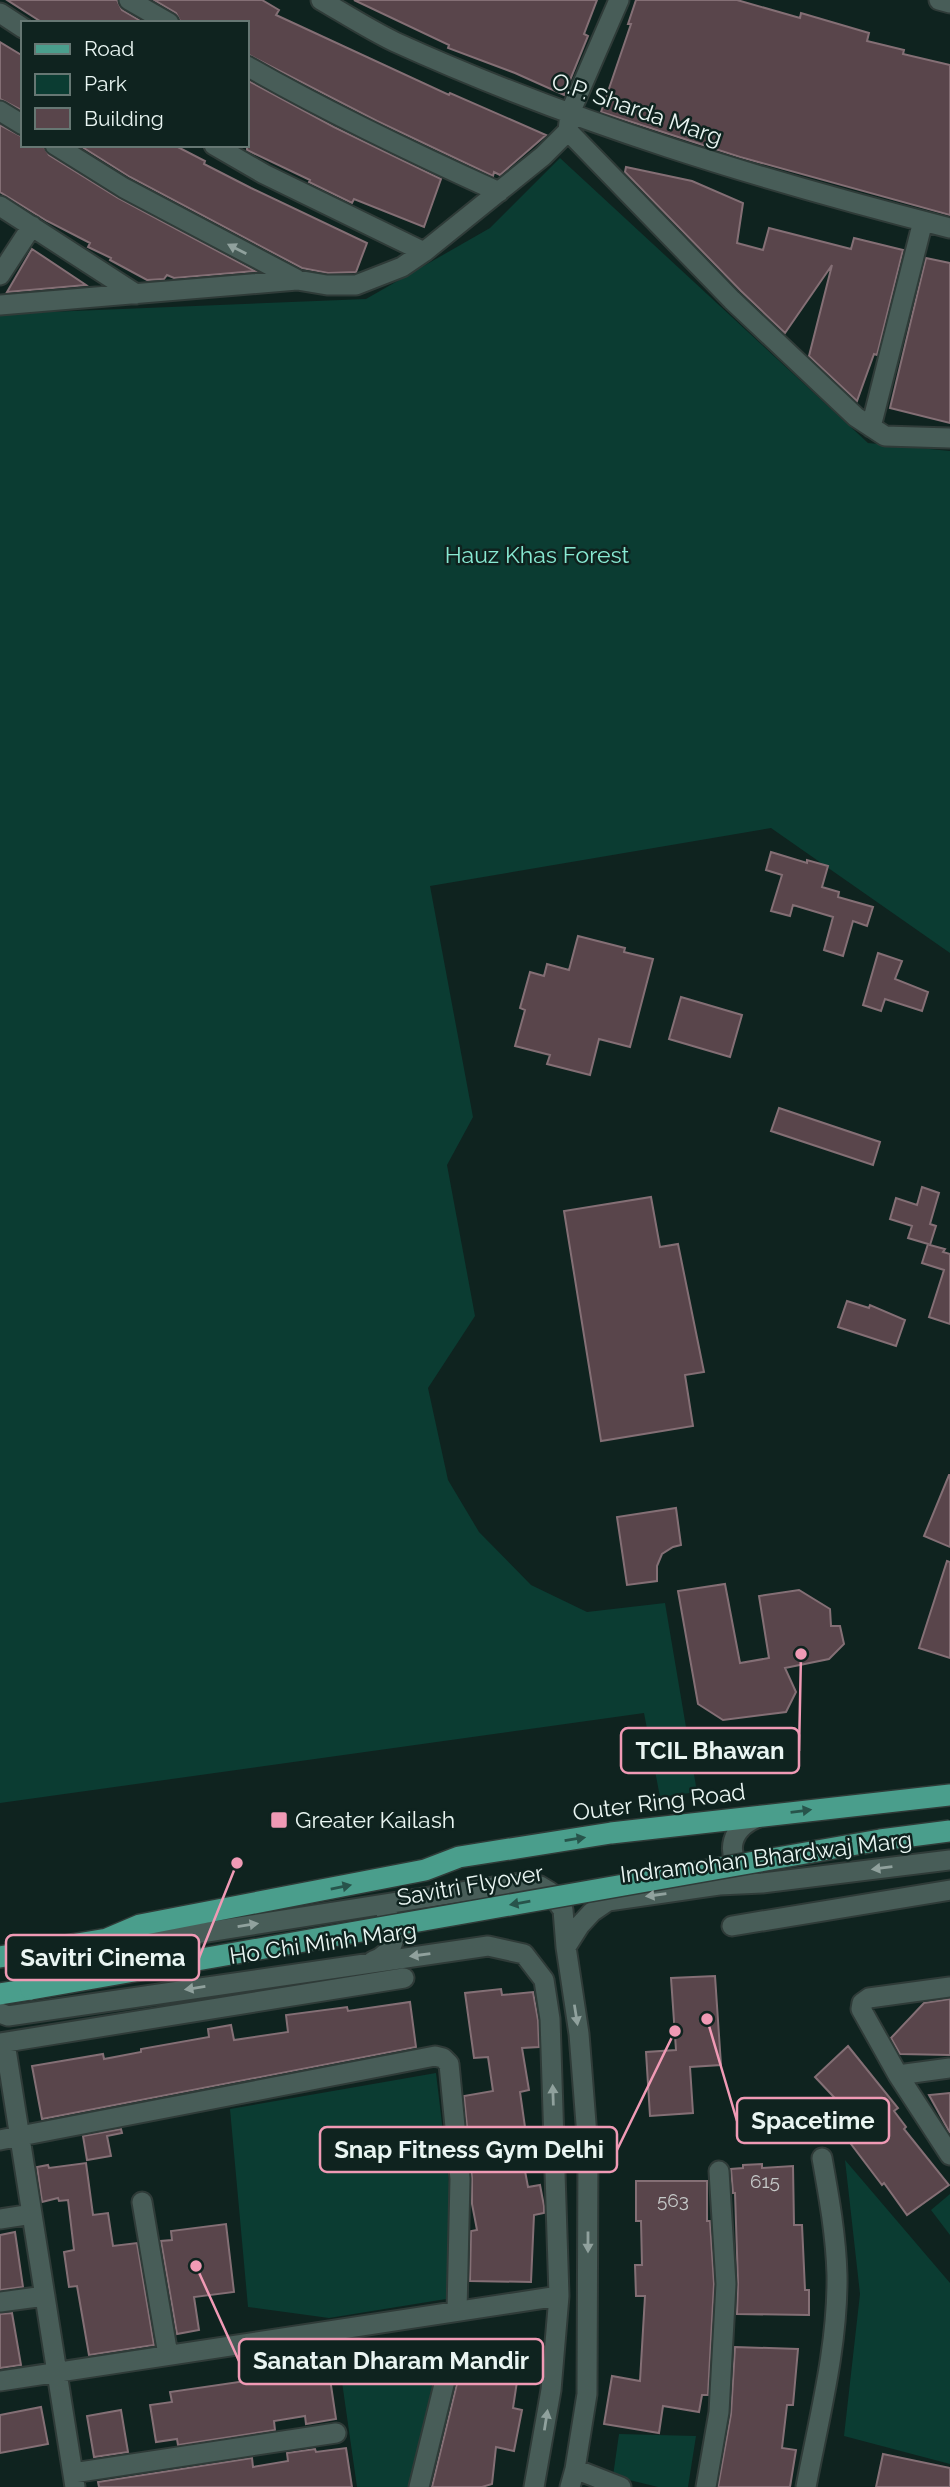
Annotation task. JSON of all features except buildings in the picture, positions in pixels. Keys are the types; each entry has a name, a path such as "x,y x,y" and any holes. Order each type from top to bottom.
{"main road":[{"name":"Outer Ring Road","path":"459,1857 611,1833 950,1795"},
{"name":"Savitri Flyover","path":"0,1994 880,1840 950,1831"},
{"name":"Ho Chi Minh Marg","path":"0,1957 107,1939 140,1925 425,1871 459,1857"}],"street":[{"path":"129,0 166,21"},
{"name":"O.P. Sharda Marg","path":"321,0 393,41 569,122 766,179 950,228"},
{"path":"0,305 297,280 327,285 356,285 402,267 543,156 569,122 620,0"},
{"path":"939,0 950,3"},
{"path":"0,13 21,27"},
{"path":"248,67 399,147 499,192"},
{"path":"0,111 21,124"},
{"path":"569,122 732,300 856,417 885,436 950,438"},
{"path":"58,147 136,195 297,280"},
{"path":"217,147 264,174 424,252"},
{"path":"0,206 136,294"},
{"path":"871,427 923,221"},
{"path":"0,275 32,226"},
{"path":"761,1816 746,1822 736,1834 732,1849 736,1865 746,1877 762,1883"},
{"name":"Indramohan Bhardwaj Marg","path":"566,1947 580,1925 608,1901 719,1885 762,1883 950,1860"},
{"name":"Ho Chi Minh Marg","path":"107,1939 144,1942 519,1883 540,1886 558,1900 563,1910 566,1947"},
{"path":"733,1926 950,1890"},
{"path":"366,1906 378,1908 388,1915 394,1926 395,1938 391,1949 382,1958 370,1962"},
{"name":"Ho Chi Minh Marg","path":"0,2013 8,2016 488,1946 524,1954 544,1980 550,2019 559,2296"},
{"path":"566,1947 579,2034 588,2149 587,2394 572,2478 621,2487"},
{"path":"336,2433 74,2480 20,2137 2,2043 404,1978"},
{"path":"950,1987 869,1998 862,2003 861,2009 898,2076 950,2155"},
{"path":"0,2140 435,2056 443,2058 449,2064 460,2179 457,2311"},
{"path":"898,2076 950,2068"},
{"path":"806,2487 835,2325 837,2275 832,2215 822,2158"},
{"path":"706,2487 719,2412 726,2284 719,2171"},
{"path":"142,2202 167,2355"},
{"path":"0,2219 32,2214"},
{"path":"0,2302 45,2296"},
{"path":"0,2381 559,2296 551,2390 534,2487"},
{"path":"419,2487 449,2364"}],"green space":[{"name":"Hauz Khas Forest","path":"560,158 868,443 950,451 950,953 771,828 430,886 473,1117 447,1165 475,1316 428,1388 448,1480 479,1532 531,1585 587,1612 665,1603 697,1792 660,1797 644,1713 0,1803 0,314 366,299 490,228"},
{"path":"436,2073 452,2208 446,2299 329,2318 248,2307 230,2109"},
{"path":"845,2160 950,2283 950,2464 844,2436 860,2294"},
{"path":"950,2194 950,2235 931,2210"},
{"path":"444,2340 412,2487 357,2487 337,2347"},
{"path":"619,2434 696,2436 688,2487 658,2487 613,2476"}],"place":[{"name":"TCIL Bhawan","path":"801,1654"},
{"name":"Greater Kailash","path":"279,1820"},
{"name":"Savitri Cinema","path":"237,1863"},
{"name":"Spacetime","path":"707,2019"},
{"name":"Snap Fitness Gym Delhi","path":"675,2031"},
{"name":"Sanatan Dharam Mandir","path":"196,2266"}]}
